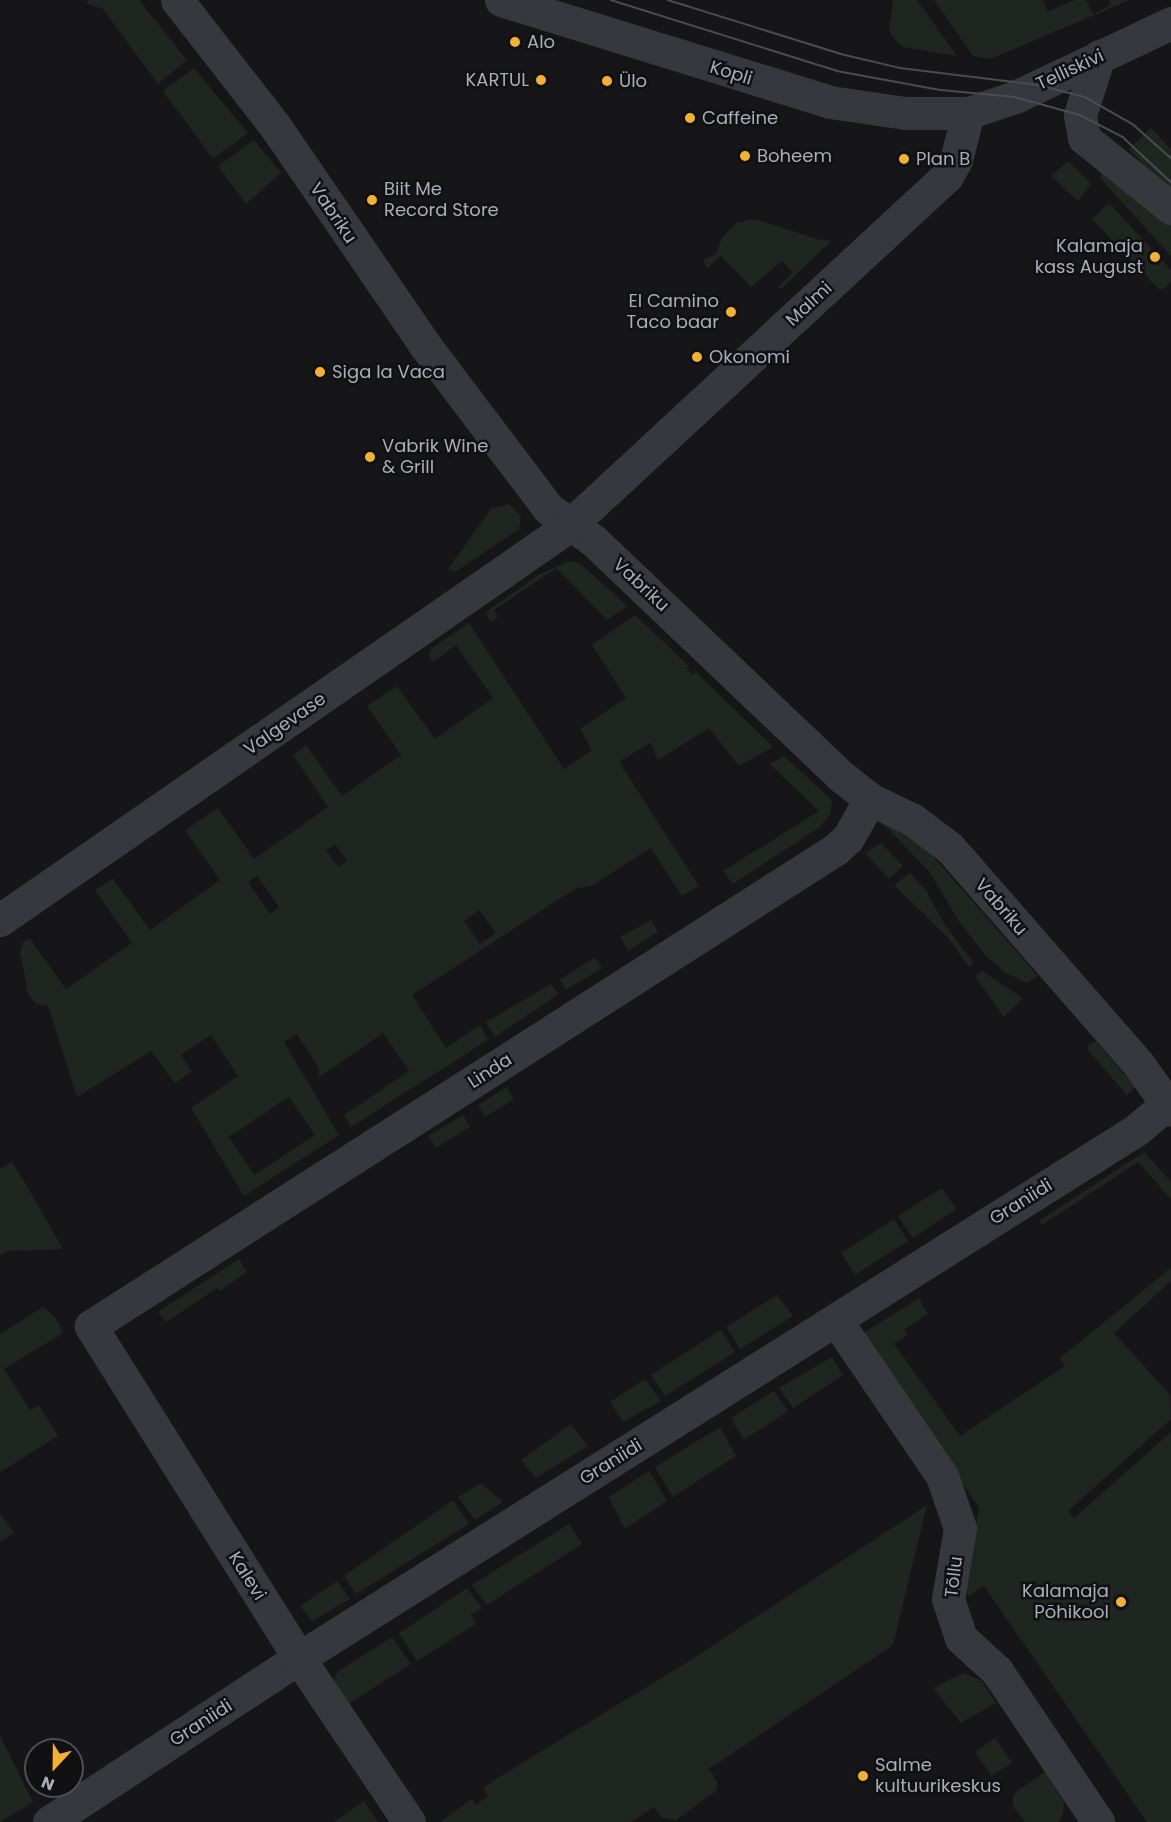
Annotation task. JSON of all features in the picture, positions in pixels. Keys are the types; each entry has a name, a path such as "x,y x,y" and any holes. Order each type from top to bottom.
{"street":[{"name":"Vabriku","path":"177,0 274,126 424,344 549,509 569,526 594,541 842,777 870,799 913,820 950,848 1139,1065 1170,1106"},
{"name":"Kopli","path":"501,0 830,102 905,114 968,113"},
{"name":"Telliskivi","path":"968,113 1015,97 1171,23"},
{"path":"1099,57 1080,114 1084,138 1171,208"},
{"name":"Malmi","path":"569,526 946,176 956,159 968,113"},
{"name":"Valgevase","path":"0,920 569,526"},
{"name":"Linda","path":"91,1326 836,849 848,838 870,799"},
{"name":"Graniidi","path":"49,1822 299,1658 1136,1130 1170,1106"},
{"name":"Tõllu","path":"836,1320 942,1476 960,1528 948,1599 961,1638 997,1671 1098,1822"},
{"name":"Kalevi","path":"91,1326 299,1658 409,1822"}],"shaded area":[{"path":"89,0 139,0 187,60 158,84 103,9 86,3"},
{"path":"893,0 917,0 957,56 903,47 895,40 889,30"},
{"path":"934,0 1043,0 1048,12 1074,0 1086,0 1093,14 1111,5 1109,0 1130,0 990,59 973,56"},
{"path":"194,68 248,133 213,159 163,91"},
{"path":"1151,128 1171,149 1171,195 1129,149"},
{"path":"254,140 281,173 246,204 218,166"},
{"path":"1068,161 1091,184 1078,201 1051,176"},
{"path":"1102,172 1171,224 1171,256 1100,178"},
{"path":"1109,203 1171,270 1171,281 1166,287 1160,290 1092,219"},
{"path":"755,219 817,239 831,241 781,289 778,287 793,272 782,261 751,287 721,256 707,269 703,260 716,254 721,239 736,223"},
{"path":"509,504 521,516 519,529 455,572 448,569 491,509"},
{"path":"569,561 581,564 627,606 607,620 556,568 494,610 498,617 490,622 486,612 540,574"},
{"path":"635,615 689,666 686,668 692,674 696,672 773,747 739,766 709,728 658,760 650,743 619,762 699,886 682,896 651,848 591,886 575,889 412,995 446,1048 480,1025 488,1040 351,1127 344,1115 409,1071 383,1033 318,1078 319,1068 297,1034 284,1042 339,1135 244,1196 191,1108 238,1076 211,1035 181,1055 192,1072 175,1083 151,1051 77,1097 48,1006 35,1003 28,994 20,952 23,942 30,939 66,989 132,943 95,890 113,879 150,930 220,880 185,830 218,808 254,859 328,807 293,755 306,745 342,796 401,755 367,706 397,686 435,739 493,698 456,645 433,662 429,656 432,648 469,623 564,769 592,750 580,729 626,698 592,645","holes":["335,844 347,860 339,867 326,851","257,876 279,907 270,914 248,882","479,910 496,933 480,944 464,921","289,1097 315,1135 254,1175 229,1137"]},
{"path":"784,756 832,800 830,815 820,827 733,884 723,871 819,811 770,764"},
{"path":"881,822 893,822 929,852 1038,976 1027,983 1006,973 986,956 960,923 929,871"},
{"path":"881,843 903,866 889,879 865,853"},
{"path":"910,873 926,890 944,924 974,963 969,967 948,938 894,885"},
{"path":"651,920 658,932 628,951 620,937"},
{"path":"595,957 602,968 566,990 560,980"},
{"path":"982,971 1023,998 1004,1017 975,976"},
{"path":"551,984 559,994 495,1037 486,1022"},
{"path":"1096,1041 1135,1087 1127,1095 1088,1050 1089,1044"},
{"path":"507,1087 514,1099 485,1117 478,1105"},
{"path":"463,1115 470,1127 436,1148 428,1136"},
{"path":"1144,1152 1171,1182 1171,1199 1138,1162 1042,1225 1039,1221"},
{"path":"12,1162 63,1249 8,1251 0,1256 0,1169"},
{"path":"942,1188 956,1209 913,1238 898,1216"},
{"path":"894,1219 908,1241 855,1275 841,1253"},
{"path":"239,1259 247,1272 220,1291 217,1288 166,1322 158,1312"},
{"name":"Kalamaja Põhikool","path":"1171,1268 1171,1281 1114,1333 1170,1395 1171,1419 1068,1511 1074,1518 1171,1432 1171,1822 1147,1822 984,1586 968,1596 965,1588 979,1507 859,1336 919,1298 928,1314 904,1330 907,1335 894,1344 960,1436 1065,1366 1060,1358"},
{"path":"777,1295 793,1316 740,1349 726,1327"},
{"path":"43,1307 55,1317 63,1333 4,1369 30,1410 39,1405 58,1436 0,1472 0,1334"},
{"path":"721,1330 735,1352 665,1396 651,1375"},
{"path":"832,1357 843,1375 793,1408 779,1388"},
{"path":"645,1379 661,1401 623,1422 610,1402"},
{"path":"774,1391 788,1411 744,1440 731,1418"},
{"path":"571,1424 588,1446 536,1478 521,1460"},
{"path":"720,1427 736,1456 673,1497 655,1467"},
{"path":"649,1471 667,1501 625,1529 609,1497"},
{"path":"480,1483 503,1502 475,1520 458,1497"},
{"path":"453,1500 469,1524 356,1594 344,1576"},
{"path":"927,1505 893,1645 709,1769 717,1782 717,1790 676,1820 662,1818 654,1807 631,1822 440,1822 472,1799 476,1805 488,1796 483,1788 494,1780 686,1663"},
{"path":"0,1513 14,1533 0,1542"},
{"path":"569,1524 582,1544 487,1605 472,1585"},
{"path":"337,1581 350,1599 312,1621 300,1606"},
{"path":"467,1588 482,1608 471,1615 476,1624 417,1661 399,1633"},
{"path":"392,1637 411,1664 348,1704 334,1681 337,1672"},
{"path":"964,1673 981,1680 996,1703 961,1723 933,1688"},
{"path":"0,1736 24,1784 24,1798 31,1798 33,1802 0,1822"},
{"path":"995,1738 1012,1763 992,1776 975,1752"},
{"path":"1045,1772 1064,1802 1063,1814 1059,1822 1025,1822 1013,1806 1013,1798 1016,1792"},
{"path":"364,1801 378,1822 334,1822"}],"tram line":[{"path":"611,0 837,71 941,90 1015,97 1080,115 1123,137 1171,182"},
{"path":"668,0 841,54 900,68 1038,85 1085,97 1134,125 1171,158"}],"place":[{"name":"Alo","path":"515,42"},
{"name":"KARTUL","path":"541,80"},
{"name":"Ülo","path":"607,81"},
{"name":"Caffeine","path":"690,118"},
{"name":"Boheem","path":"745,156"},
{"name":"Plan B","path":"904,159"},
{"name":"Biit Me Record Store","path":"372,200"},
{"name":"Kalamaja kass August","path":"1155,257"},
{"name":"El Camino Taco baar","path":"731,312"},
{"name":"Okonomi","path":"697,357"},
{"name":"Siga la Vaca","path":"320,372"},
{"name":"Vabrik Wine & Grill","path":"370,457"},
{"name":"Kalamaja Põhikool","path":"1121,1602"},
{"name":"Salme kultuurikeskus","path":"863,1776"}]}
